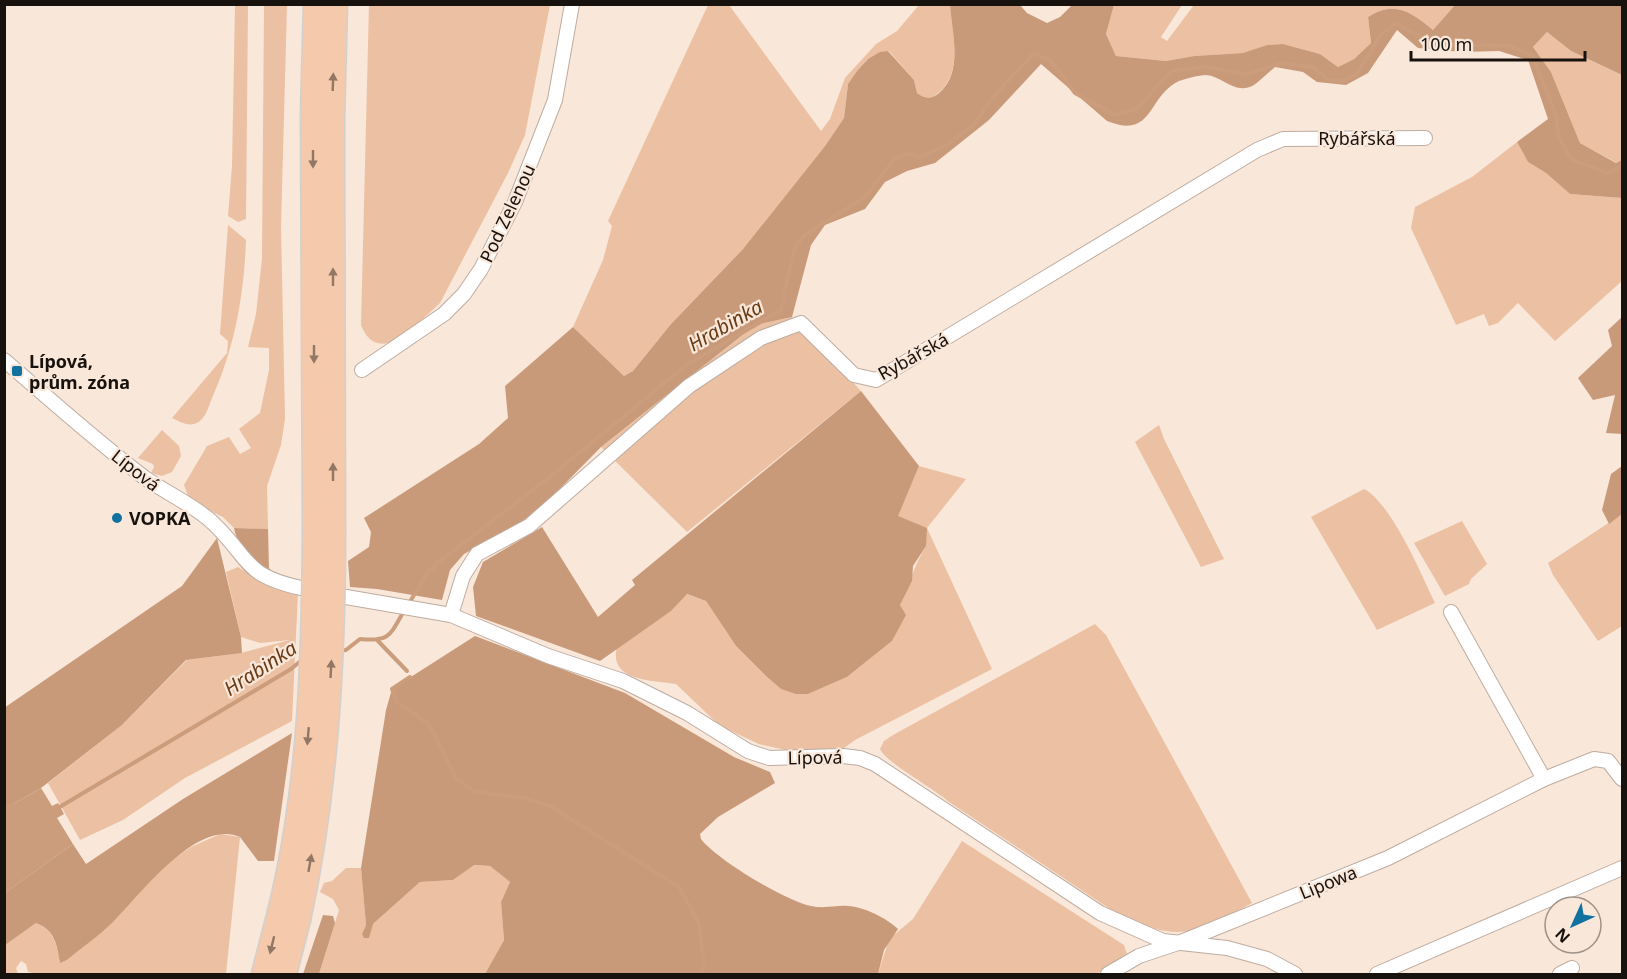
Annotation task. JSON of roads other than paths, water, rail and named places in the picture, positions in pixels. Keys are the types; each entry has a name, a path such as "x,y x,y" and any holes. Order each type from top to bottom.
{"highway":[{"path":"316,4 313,113 324,531"},
{"path":"284,975 292,863 306,760 324,531 335,4"},
{"path":"264,975 289,918"}],"street":[{"name":"Pod Zelenou","path":"362,370 444,314 464,294 481,269 515,202 555,100 572,4"},
{"name":"Rybářská","path":"451,615 463,576 477,554 529,526 689,387 761,338 801,323 854,375 876,380 1257,150 1284,139 1425,138"},
{"name":"Lípová","path":"4,360 118,457 168,494 212,522 250,567 272,582 302,588"},
{"name":"Lípová","path":"346,597 451,615 548,656 623,681 687,713 748,751 769,758 843,756 860,758 874,764 1100,914 1163,941 1227,948 1267,959 1294,975"},
{"path":"1451,612 1544,779"},
{"name":"Lipowa","path":"1108,975 1139,956 1181,942 1388,858 1544,779 1594,759 1608,761 1623,779"},
{"path":"1377,975 1623,868"}],"waterway":[{"name":"Hrabinka","path":"408,605 426,575 441,560 550,477 685,366 781,310 794,250 803,236 865,197 894,160 906,153 921,157 948,144 974,125 992,98 1034,53 1052,62 1075,93 1115,115 1136,109 1172,71 1203,67 1248,74 1280,63 1313,67 1328,80 1343,81 1356,75 1380,36 1395,23 1434,44 1509,46 1532,55 1556,115 1559,138 1571,159 1607,173 1622,166"},
{"name":"Hrabinka","path":"338,651 346,650 360,639 378,639 388,635 404,611"},
{"path":"378,641 407,671"},
{"name":"Hrabinka","path":"58,808 291,669 303,659"},
{"path":"410,677 392,689 397,702 429,724 456,778 475,792 525,798 552,807 679,887 699,924 704,966 701,974"}],"place":[{"name":"Lípová, prům. zóna","path":"17,371"},
{"name":"VOPKA","path":"117,518"}]}
